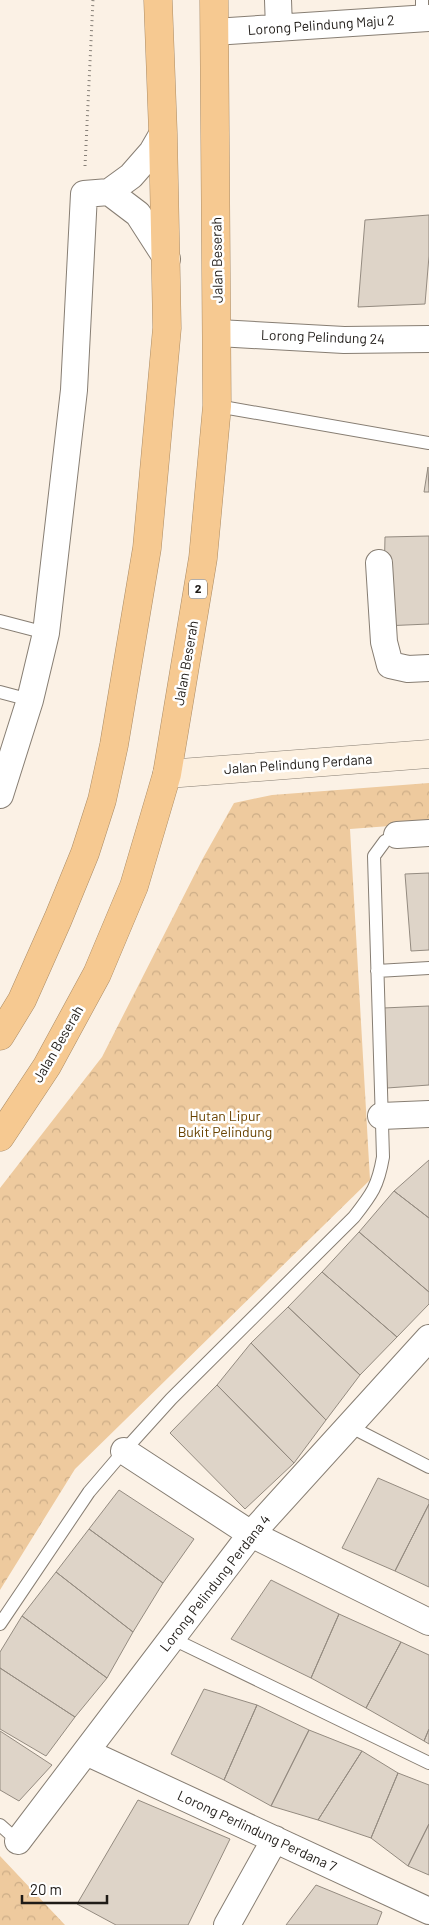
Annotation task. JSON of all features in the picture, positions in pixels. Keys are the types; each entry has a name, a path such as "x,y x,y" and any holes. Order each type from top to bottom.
{"highway":[{"path":"0,1036 22,1000 85,853 102,800 114,745 147,548 167,328 158,0"},
{"name":"Jalan Beserah","path":"0,1137 47,1066 97,974 134,886 167,774 204,558 217,406 218,333 214,0"}],"street":[{"path":"278,0 279,28"},
{"name":"Lorong Pelindung Maju 2","path":"214,32 279,28 424,12"},
{"path":"96,193 132,176 142,165 163,133"},
{"path":"96,193 138,214 166,259"},
{"path":"0,794 30,700 46,633 96,193"},
{"name":"Lorong Pelindung 24","path":"218,333 344,340 429,339"},
{"path":"379,563 384,642 390,665 408,669 429,668"},
{"name":"Jalan Pelindung Perdana","path":"167,774 429,754"},
{"path":"397,835 429,833"},
{"path":"381,1116 429,1114"},
{"name":"Lorong Pelindung Perdana 4","path":"9,1833 86,1752 251,1534 429,1338"},
{"path":"124,1451 251,1534 429,1622"},
{"name":"Lorong Perlindung Perdana 7","path":"86,1752 429,1911"},
{"path":"227,1925 275,1840"}],"lane":[{"path":"217,406 429,443"},
{"path":"0,621 46,633"},
{"path":"0,692 30,700"},
{"path":"0,1624 89,1492 124,1451 171,1399 354,1217 372,1194 380,1177 383,1157 374,856 386,841 397,835"},
{"path":"377,971 429,968"},
{"path":"348,1426 429,1467"},
{"path":"171,1638 429,1763"}],"path":[{"path":"94,0 96,193"}],"green space":[{"name":"Hutan Lipur Bukit Pelindung","path":"429,783 429,823 350,829 370,1180 75,1469 0,1590 0,1188 102,1057 202,860 234,803 272,795"},
{"path":"0,1856 65,1925 0,1925"}],"building":[{"path":"429,215 429,256 425,304 358,307 365,220"},
{"path":"428,467 429,492 424,492"},
{"path":"429,536 429,624 383,626 385,537"},
{"path":"429,873 429,950 411,951 405,874"},
{"path":"429,1006 429,1085 387,1088 383,1008"},
{"path":"429,1160 429,1218 394,1191"},
{"path":"394,1191 429,1218 429,1292 359,1232"},
{"path":"359,1232 429,1292 429,1304 397,1337 322,1272"},
{"path":"322,1272 397,1337 360,1375 288,1307"},
{"path":"288,1307 360,1375 326,1420 251,1343"},
{"path":"251,1343 326,1420 294,1463 217,1385"},
{"path":"217,1385 294,1463 245,1509 170,1433"},
{"path":"378,1478 429,1500 429,1504 395,1571 342,1548"},
{"path":"119,1490 194,1539 163,1583 89,1529"},
{"path":"429,1504 429,1587 395,1571"},
{"path":"89,1529 163,1583 133,1632 56,1572"},
{"path":"56,1572 133,1632 107,1678 22,1616"},
{"path":"271,1580 339,1614 311,1678 231,1639"},
{"path":"339,1614 401,1642 366,1708 311,1678"},
{"path":"22,1616 107,1678 75,1717 0,1668 0,1652"},
{"path":"401,1642 429,1655 429,1729 424,1741 366,1708"},
{"path":"0,1668 75,1717 46,1756 0,1729"},
{"path":"204,1689 257,1705 224,1780 171,1754"},
{"path":"257,1705 309,1730 271,1806 224,1780"},
{"path":"429,1729 429,1744 424,1741"},
{"path":"309,1730 362,1751 318,1820 271,1806"},
{"path":"0,1731 52,1765 19,1801 0,1790"},
{"path":"362,1751 398,1773 371,1838 318,1820"},
{"path":"398,1773 429,1785 429,1824 408,1866 371,1838"},
{"path":"138,1800 230,1839 188,1925 116,1925 77,1904"},
{"path":"429,1824 429,1875 408,1866"},
{"path":"316,1885 382,1912 377,1925 286,1925"}]}
